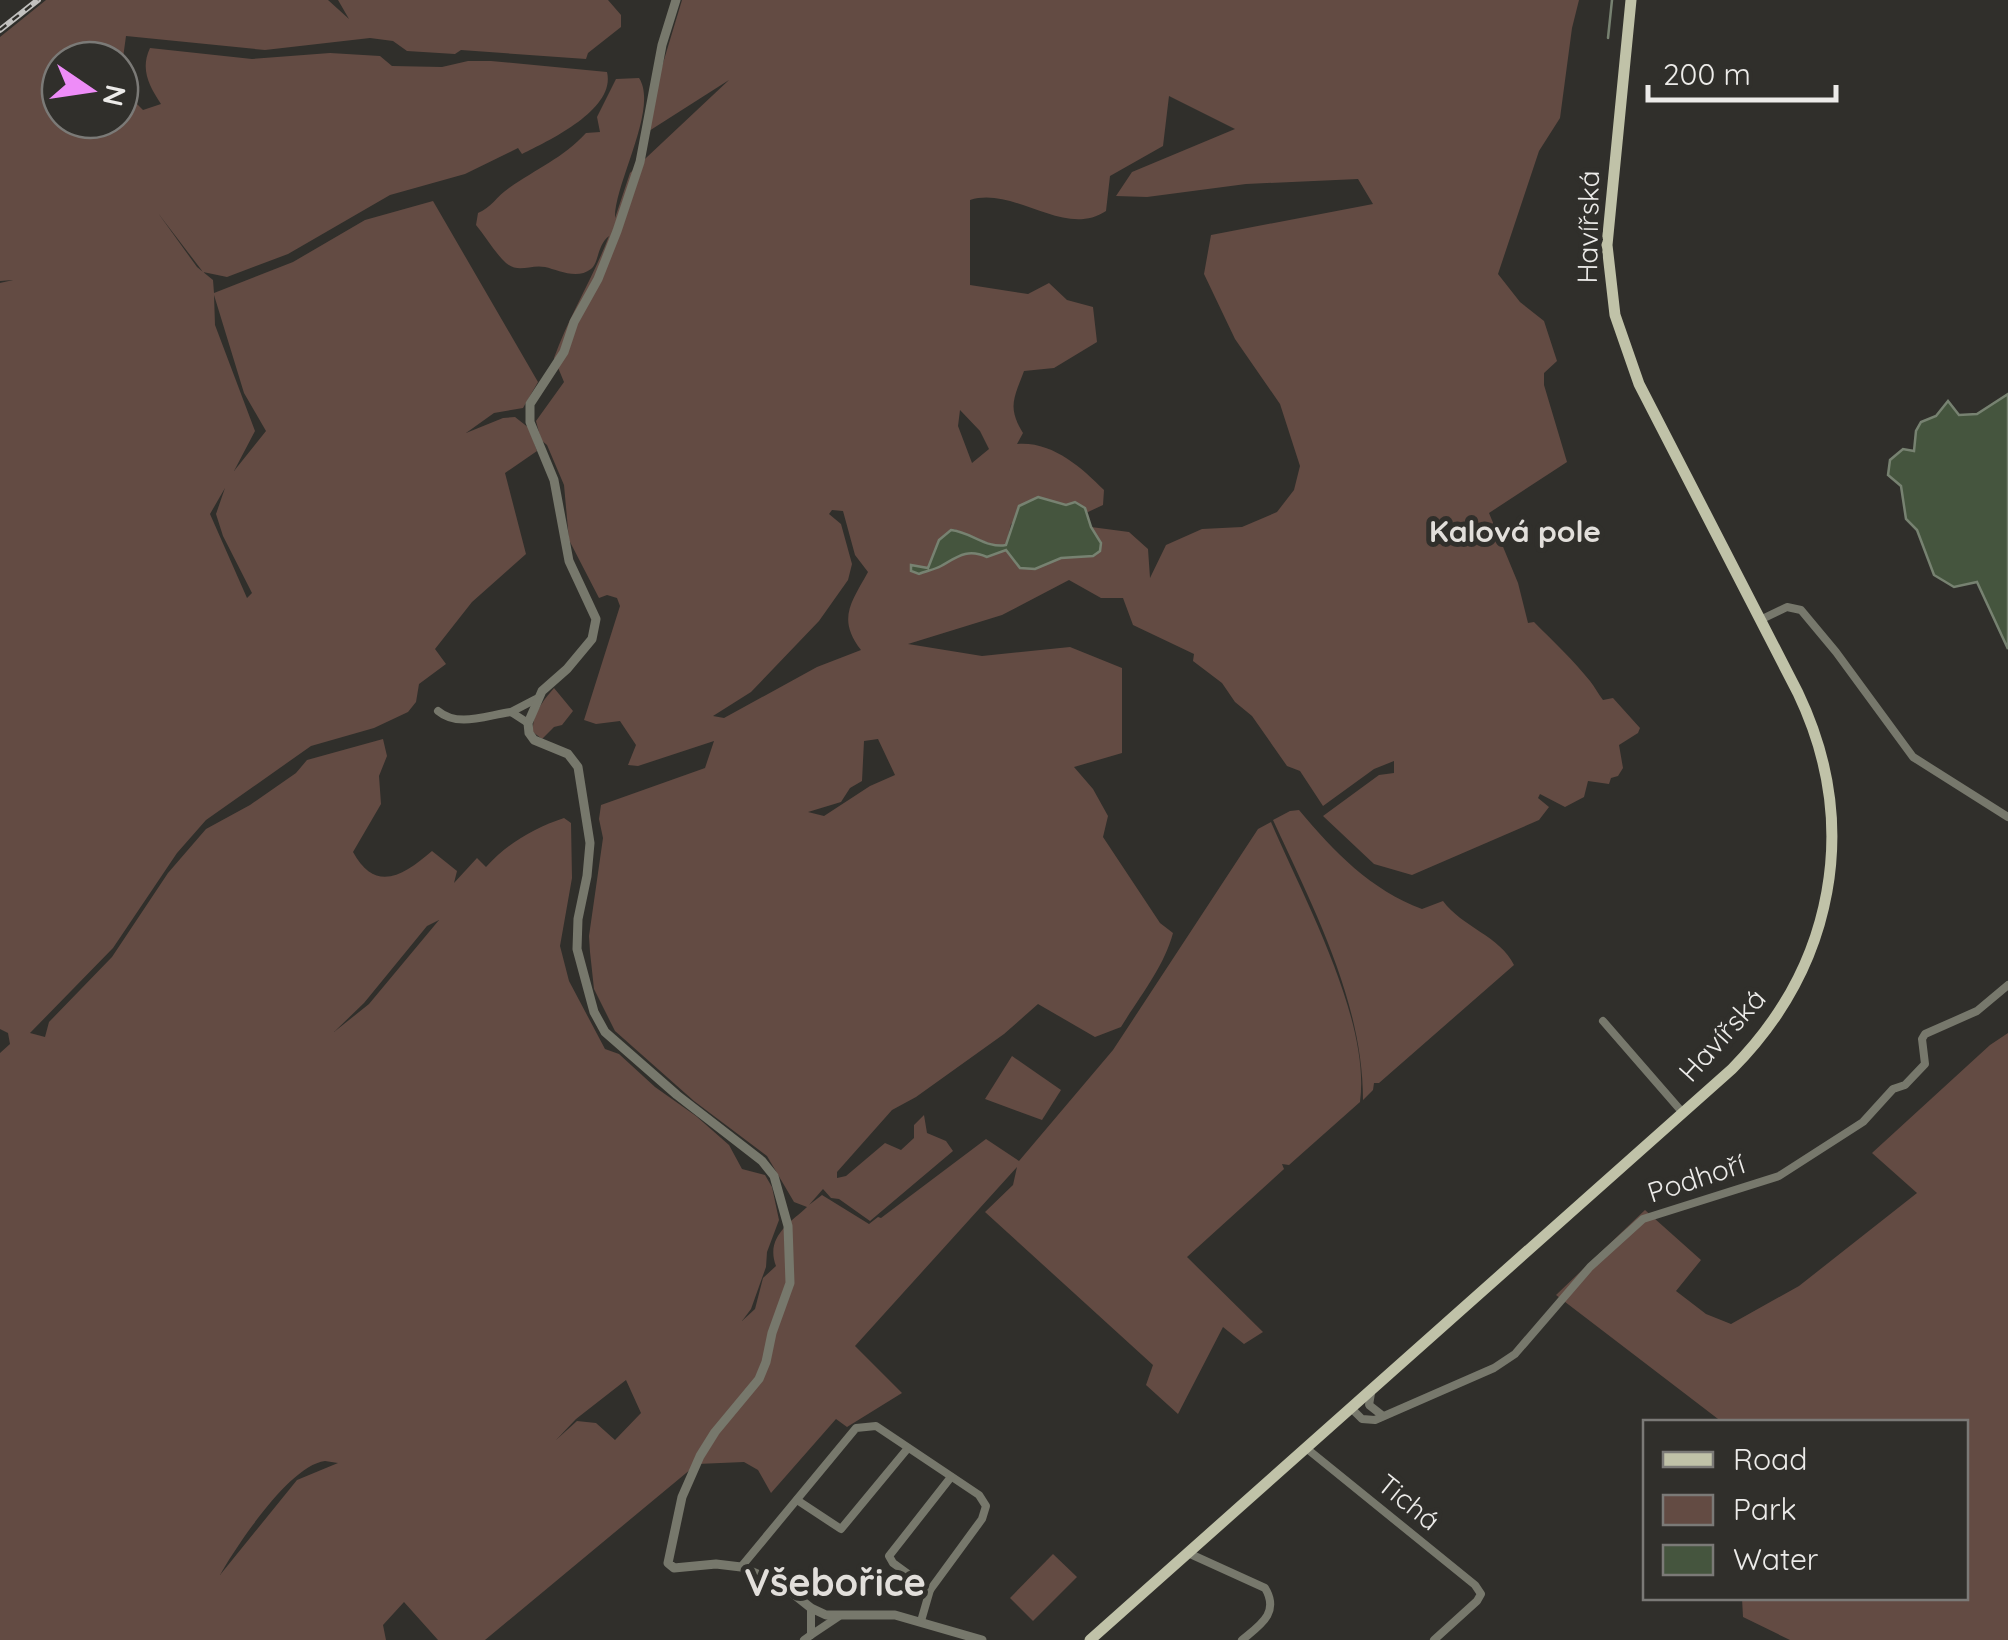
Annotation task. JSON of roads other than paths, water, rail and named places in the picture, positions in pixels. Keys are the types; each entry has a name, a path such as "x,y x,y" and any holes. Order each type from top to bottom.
{"main road":[{"name":"Havířská","path":"1090,1640 1746,1055 1783,1007 1810,954 1827,890 1831,826 1824,768 1804,706 1650,406 1615,315 1607,262 1608,215 1630,4"}],"street":[{"path":"438,711 448,720 510,712 536,699 592,640 596,619 569,561 554,480 530,422 530,404 564,352 617,231 640,162 662,46 676,0"},
{"path":"1760,620 1786,607 1801,610 1912,758 2008,816"},
{"path":"536,699 529,733 534,740 568,754 578,768 590,843 588,876 578,918 578,949 594,1012 619,1044 762,1162 774,1176 788,1226 790,1283 766,1362 753,1388 707,1442 682,1498 668,1560 674,1568 716,1564 741,1567 781,1584 810,1608 838,1617 895,1614 982,1640"},
{"path":"510,712 528,724"},
{"name":"Podhoří","path":"1384,1416 1494,1368 1515,1354 1590,1267 1643,1218 1779,1176 1863,1122 1893,1089 1905,1085 1925,1064 1925,1034 1977,1011 2008,985"},
{"path":"1603,1021 1683,1113"},
{"path":"1351,1408 1362,1419 1384,1416 1369,1405 1373,1390"},
{"path":"741,1567 856,1428 876,1426 980,1495 986,1506 985,1513 930,1590 921,1621"},
{"path":"797,1500 841,1529 908,1448"},
{"name":"Tichá","path":"1306,1448 1476,1585 1480,1594 1477,1601 1434,1640"},
{"path":"930,1590 889,1556 951,1477"},
{"path":"1188,1554 1265,1588 1272,1608 1268,1618 1242,1640"},
{"path":"807,1638 810,1608"},
{"path":"807,1638 838,1617"}],"water":[{"path":"2008,394 2008,649 1977,582 1954,587 1934,575 1917,530 1906,519 1901,486 1888,475 1890,460 1903,449 1914,451 1921,422 1936,416 1948,401 1959,415 1977,414"},
{"path":"1038,497 1066,505 1075,502 1085,508 1101,543 1100,551 1093,556 1061,558 1035,569 1020,568 1006,550 987,557 957,557 919,574 911,571 911,565 928,568 939,540 951,530 992,545 1006,545 1019,506"}],"waterway":[{"path":"1608,38 1612,0"}],"railway":[{"path":"0,30 38,0"}],"district":[{"name":"Kalová pole","path":"1515,532"},
{"name":"Všebořice","path":"835,1583"}]}
